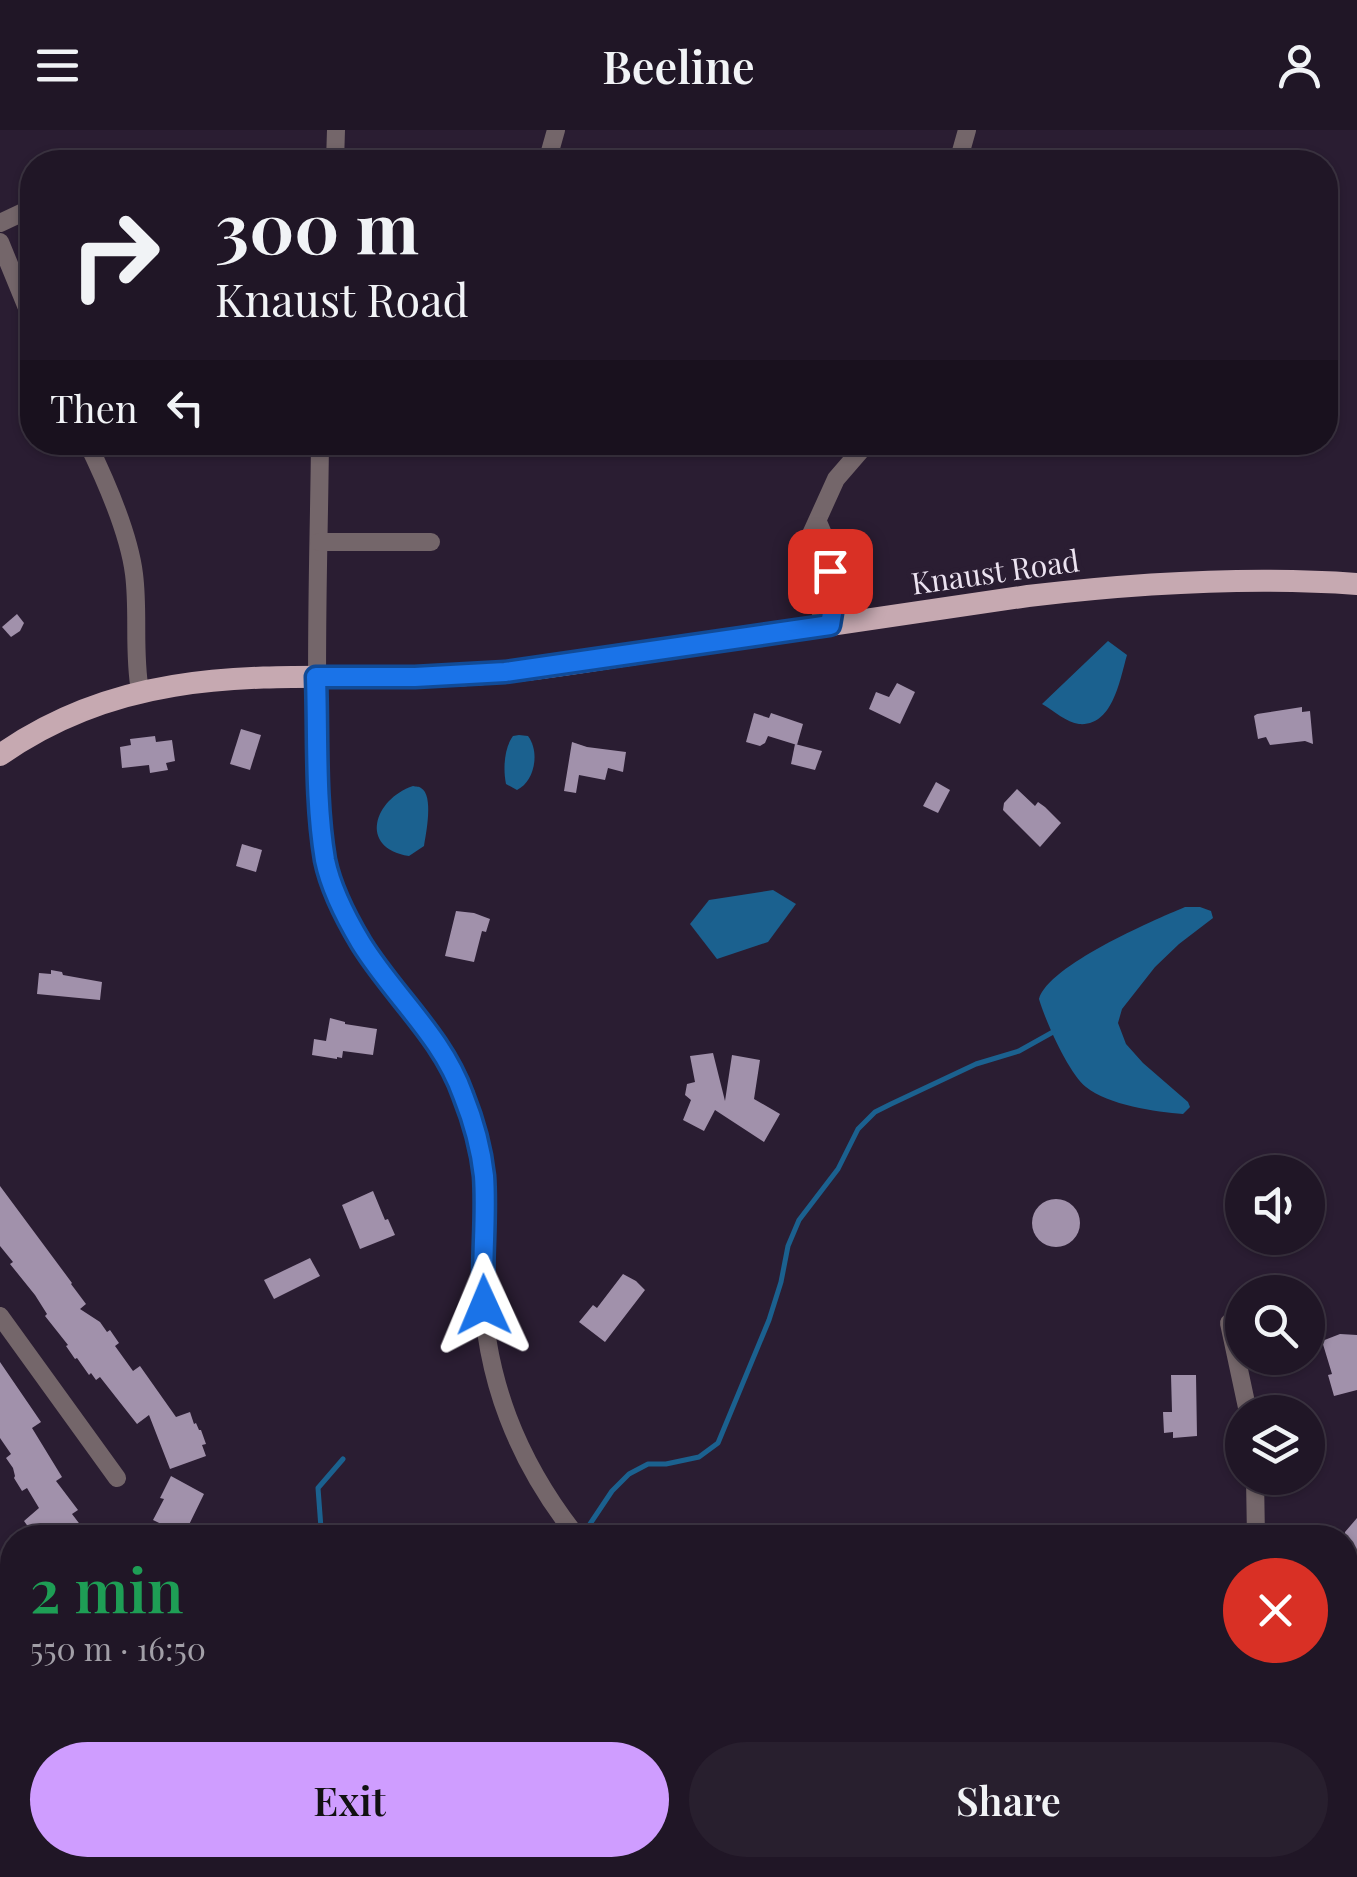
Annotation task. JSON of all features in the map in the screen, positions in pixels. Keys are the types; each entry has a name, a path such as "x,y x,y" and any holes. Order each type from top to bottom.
{"main road":[{"name":"Knaust Road","path":"0,755 92,707 140,691 209,680 505,672 1117,586 1234,581 1357,584"}],"street":[{"path":"0,242 20,291"},
{"path":"94,455 132,560 140,691"},
{"path":"320,455 316,677 326,863 342,910 363,947 419,1018 462,1092 484,1174 482,1279 485,1332 493,1375 526,1460 568,1525"},
{"path":"830,625 815,603 807,543 836,479 857,455"},
{"path":"319,542 431,542"},
{"path":"0,1316 117,1478"},
{"path":"1255,1495 1256,1525"}],"water":[{"path":"1108,641 1127,655 1113,700 1100,718 1091,723 1074,723 1042,704"},
{"path":"519,735 528,736 535,758 532,773 517,790 506,784 505,765 510,741"},
{"path":"413,786 425,792 428,815 424,846 409,856 383,844 377,823 389,801"},
{"path":"773,890 796,904 768,942 717,959 690,924 709,900"},
{"path":"1185,907 1211,911 1213,918 1155,967 1122,1009 1118,1023 1126,1044 1188,1102 1190,1107 1183,1114 1119,1103 1086,1087 1065,1059 1039,999 1061,972 1081,959"}],"building":[{"path":"17,614 24,623 11,637 2,627"},
{"path":"897,683 915,692 900,724 869,709 876,692 889,697"},
{"path":"1302,707 1302,712 1310,711 1313,744 1305,741 1270,745 1266,737 1258,739 1254,716"},
{"path":"754,713 769,718 771,713 803,724 797,745 768,736 760,746 746,742"},
{"path":"241,729 261,735 250,770 230,764"},
{"path":"155,736 156,742 172,740 175,761 166,763 168,770 150,773 149,765 122,768 120,747 131,745 130,739"},
{"path":"572,742 626,752 623,772 608,768 605,780 579,775 576,793 564,791"},
{"path":"795,744 822,751 815,770 791,764"},
{"path":"936,782 950,790 938,813 923,806"},
{"path":"1017,789 1061,823 1040,847 1003,810 1004,803"},
{"path":"242,844 262,850 256,872 236,866"},
{"path":"456,911 490,919 486,932 482,931 474,962 445,956"},
{"path":"51,970 102,982 100,1000 37,994 39,973 51,974"},
{"path":"330,1018 377,1029 373,1055 343,1051 342,1058 337,1059 312,1055 314,1039 326,1041"},
{"path":"713,1053 725,1101 732,1055 760,1060 754,1099 780,1114 764,1142 715,1110 704,1131 683,1120 691,1100 685,1095 687,1084 695,1082 690,1056"},
{"path":"0,1186 86,1304 80,1309 100,1322 107,1332 110,1330 119,1343 115,1346 133,1371 140,1366 176,1417 190,1412 201,1430 206,1456 170,1469 149,1415 137,1424 100,1377 96,1380 89,1375 75,1359 0,1246"},
{"path":"373,1191 395,1235 360,1249 342,1205"},
{"path":"1056,1199 1073,1206 1080,1223 1073,1240 1056,1247 1039,1240 1032,1223 1039,1206"},
{"path":"310,1258 320,1276 274,1299 264,1280"},
{"path":"623,1274 645,1290 605,1342 579,1322 593,1305 597,1308"},
{"path":"1340,1334 1357,1335 1357,1390 1334,1396 1325,1340"},
{"path":"0,1362 41,1422 32,1428 62,1477 56,1481 78,1510 72,1514 80,1525 27,1525 24,1521 39,1508 27,1488 22,1491 14,1478 6,1458 11,1454 0,1438"},
{"path":"1171,1375 1196,1375 1197,1436 1173,1438 1173,1432 1164,1433 1163,1412 1172,1412"},
{"path":"171,1476 204,1494 189,1525 163,1525 153,1520 164,1499 160,1498"}],"waterway":[{"path":"589,1525 629,1474 648,1464 699,1457 718,1443 769,1320 788,1246 799,1220 838,1169 858,1129 875,1112 891,1104 976,1064 1019,1051 1053,1032"},
{"path":"321,1525 318,1488 343,1459"}],"route":[{"path":"484,1305 484,1174 462,1092 419,1018 363,947 342,910 326,863 316,677 505,672 830,625 834,601 830,571"}]}
